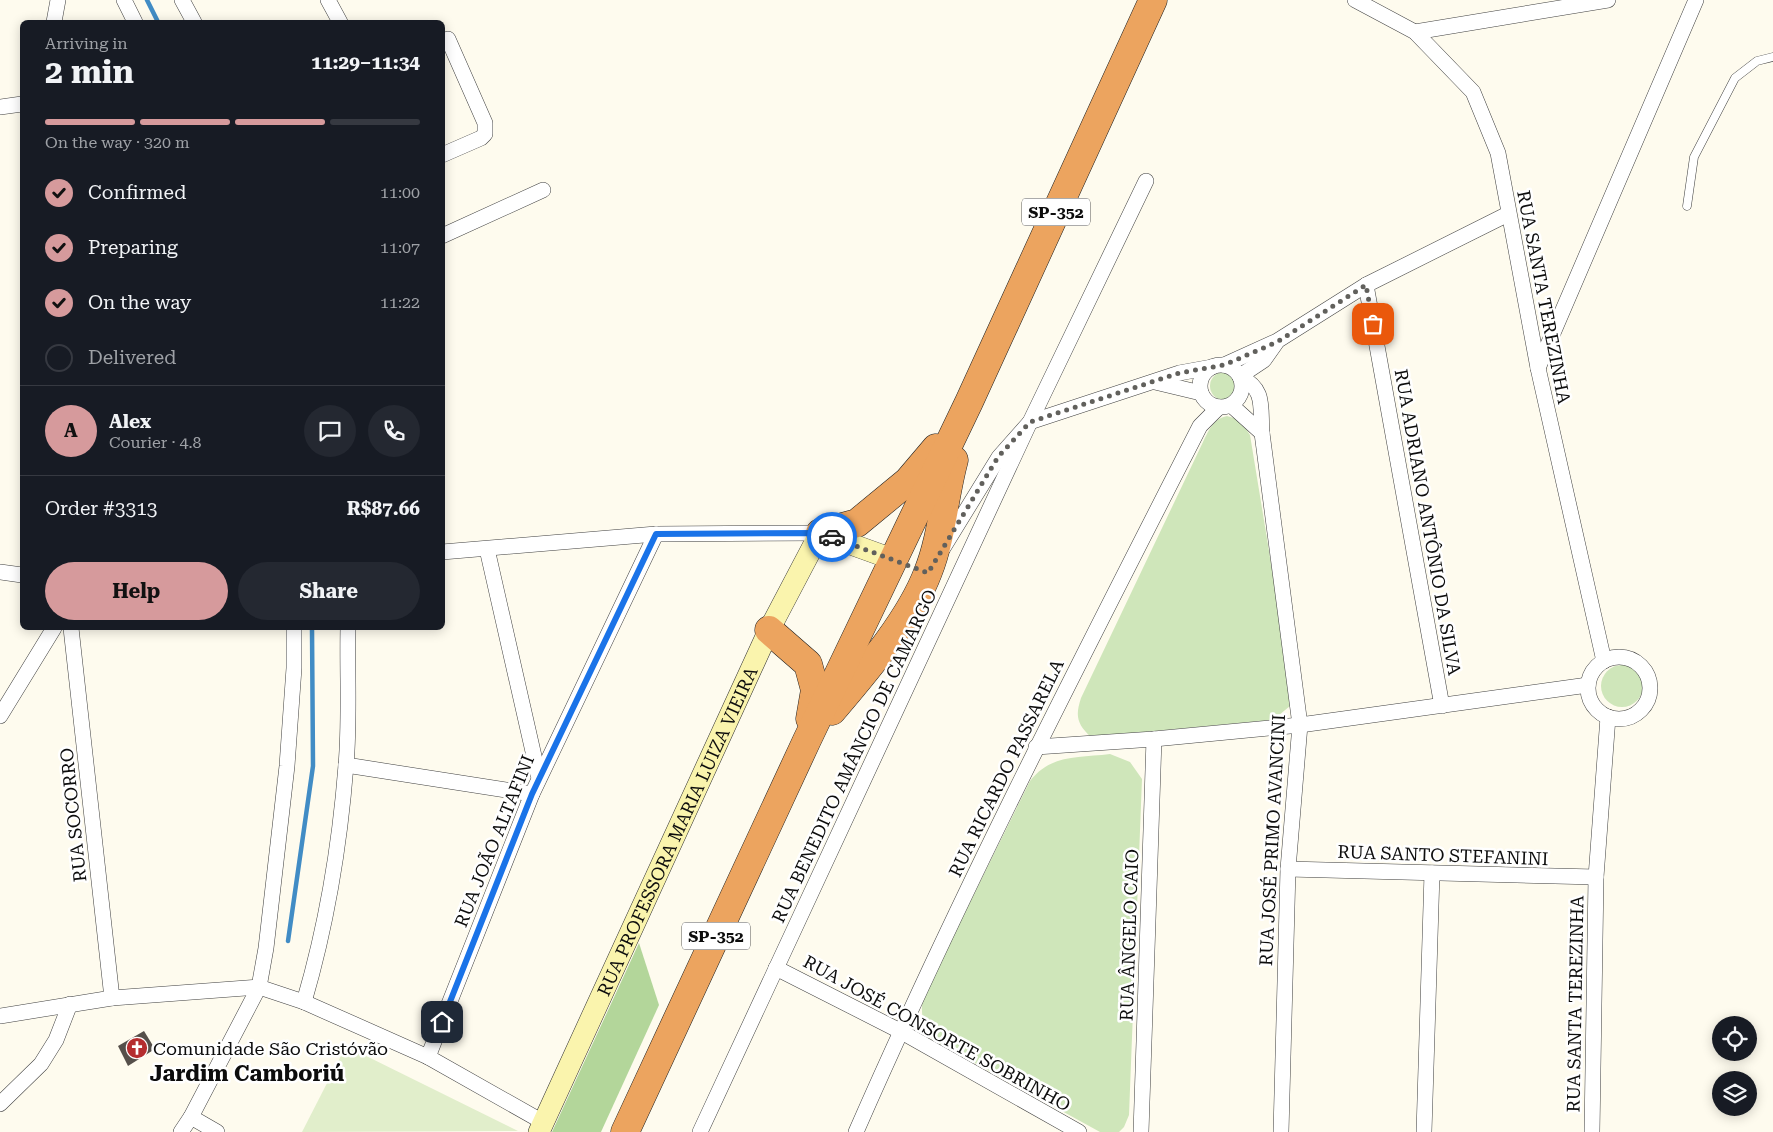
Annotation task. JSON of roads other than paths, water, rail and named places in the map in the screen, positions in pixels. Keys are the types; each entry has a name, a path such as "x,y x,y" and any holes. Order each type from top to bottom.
{"highway":[{"path":"1148,7 1161,0"},
{"name":"SP-352","path":"625,1132 807,740 895,560 969,402 1148,7"},
{"path":"820,533 857,523 908,481 928,460 969,402"},
{"path":"807,740 861,676 915,601 928,573 936,549 948,483 969,402"},
{"path":"895,560 928,573"},
{"path":"769,630 808,664 815,690 807,740"}],"street":[{"path":"54,20 58,0"},
{"path":"124,0 133,20"},
{"path":"182,0 193,20"},
{"path":"328,0 339,20"},
{"name":"RUA SANTA TEREZINHA","path":"1355,0 1415,32 1473,92 1498,153 1538,368 1604,661"},
{"path":"1415,32 1608,0"},
{"path":"1538,368 1696,0"},
{"path":"445,154 481,138 485,134 485,123 448,39"},
{"path":"0,107 20,104"},
{"name":"RUA BENEDITO AMÂNCIO DE CAMARGO","path":"700,1132 1030,422 1146,180"},
{"path":"445,235 543,190"},
{"path":"1262,433 1225,406 1207,402 1202,394 1201,378 1218,366 1277,342 1366,285 1508,214"},
{"name":"RUA ADRIANO ANTÔNIO DA SILVA","path":"1366,285 1442,706"},
{"path":"1240,377 1264,360 1277,342"},
{"path":"928,573 998,457 1030,422 1194,369 1218,366 1231,367 1240,377 1242,390 1240,396 1225,406"},
{"name":"RUA JOSÉ PRIMO AVANCINI","path":"1240,377 1252,382 1257,388 1300,725 1288,869 1281,1132"},
{"path":"1155,382 1202,394"},
{"name":"RUA RICARDO PASSARELA","path":"856,1132 900,1031 1036,747 1200,426 1202,394"},
{"name":"RUA RICARDO PASSARELA","path":"1200,426 1225,406"},
{"path":"445,552 656,534 820,533 895,560"},
{"name":"RUA PROFESSORA MARIA LUIZA VIEIRA","path":"541,1127 769,630 820,533"},
{"name":"RUA JOÃO ALTAFINI","path":"428,1056 532,794 656,534"},
{"path":"487,549 539,778"},
{"path":"0,572 20,575"},
{"path":"0,716 53,630"},
{"name":"RUA SOCORRO","path":"71,630 112,998"},
{"path":"181,1132 192,1117 259,987 266,948 287,766 294,668 294,630"},
{"path":"304,1002 317,956 328,900 346,765 348,630"},
{"path":"1624,657 1642,667 1650,686 1645,705 1638,713 1618,719 1608,717 1593,704 1588,685 1596,667 1604,661 1624,657"},
{"path":"1036,747 1154,740 1300,725 1588,685"},
{"name":"RUA SANTA TEREZINHA","path":"1592,1132 1596,878 1608,717"},
{"name":"RUA ÂNGELO CAIO","path":"1141,1132 1154,740"},
{"path":"346,765 532,794"},
{"name":"RUA SANTO STEFANINI","path":"1288,869 1596,878"},
{"path":"1424,1132 1432,873"},
{"name":"RUA JOSÉ CONSORTE SOBRINHO","path":"776,968 900,1031 1079,1132"},
{"path":"0,1016 112,998 259,987 304,1002 428,1056 541,1127"},
{"path":"0,1104 41,1064 56,1040 70,1004"},
{"path":"192,1117 217,1132"}],"lane":[{"path":"1687,206 1694,157 1734,78 1758,62 1773,57"}],"waterway":[{"path":"147,0 157,20"},
{"path":"288,941 313,766 312,630"}],"place":[{"name":"Comunidade São Cristóvão","path":"137,1048"}],"district":[{"name":"Jardim Camboriú","path":"247,1073"}]}
